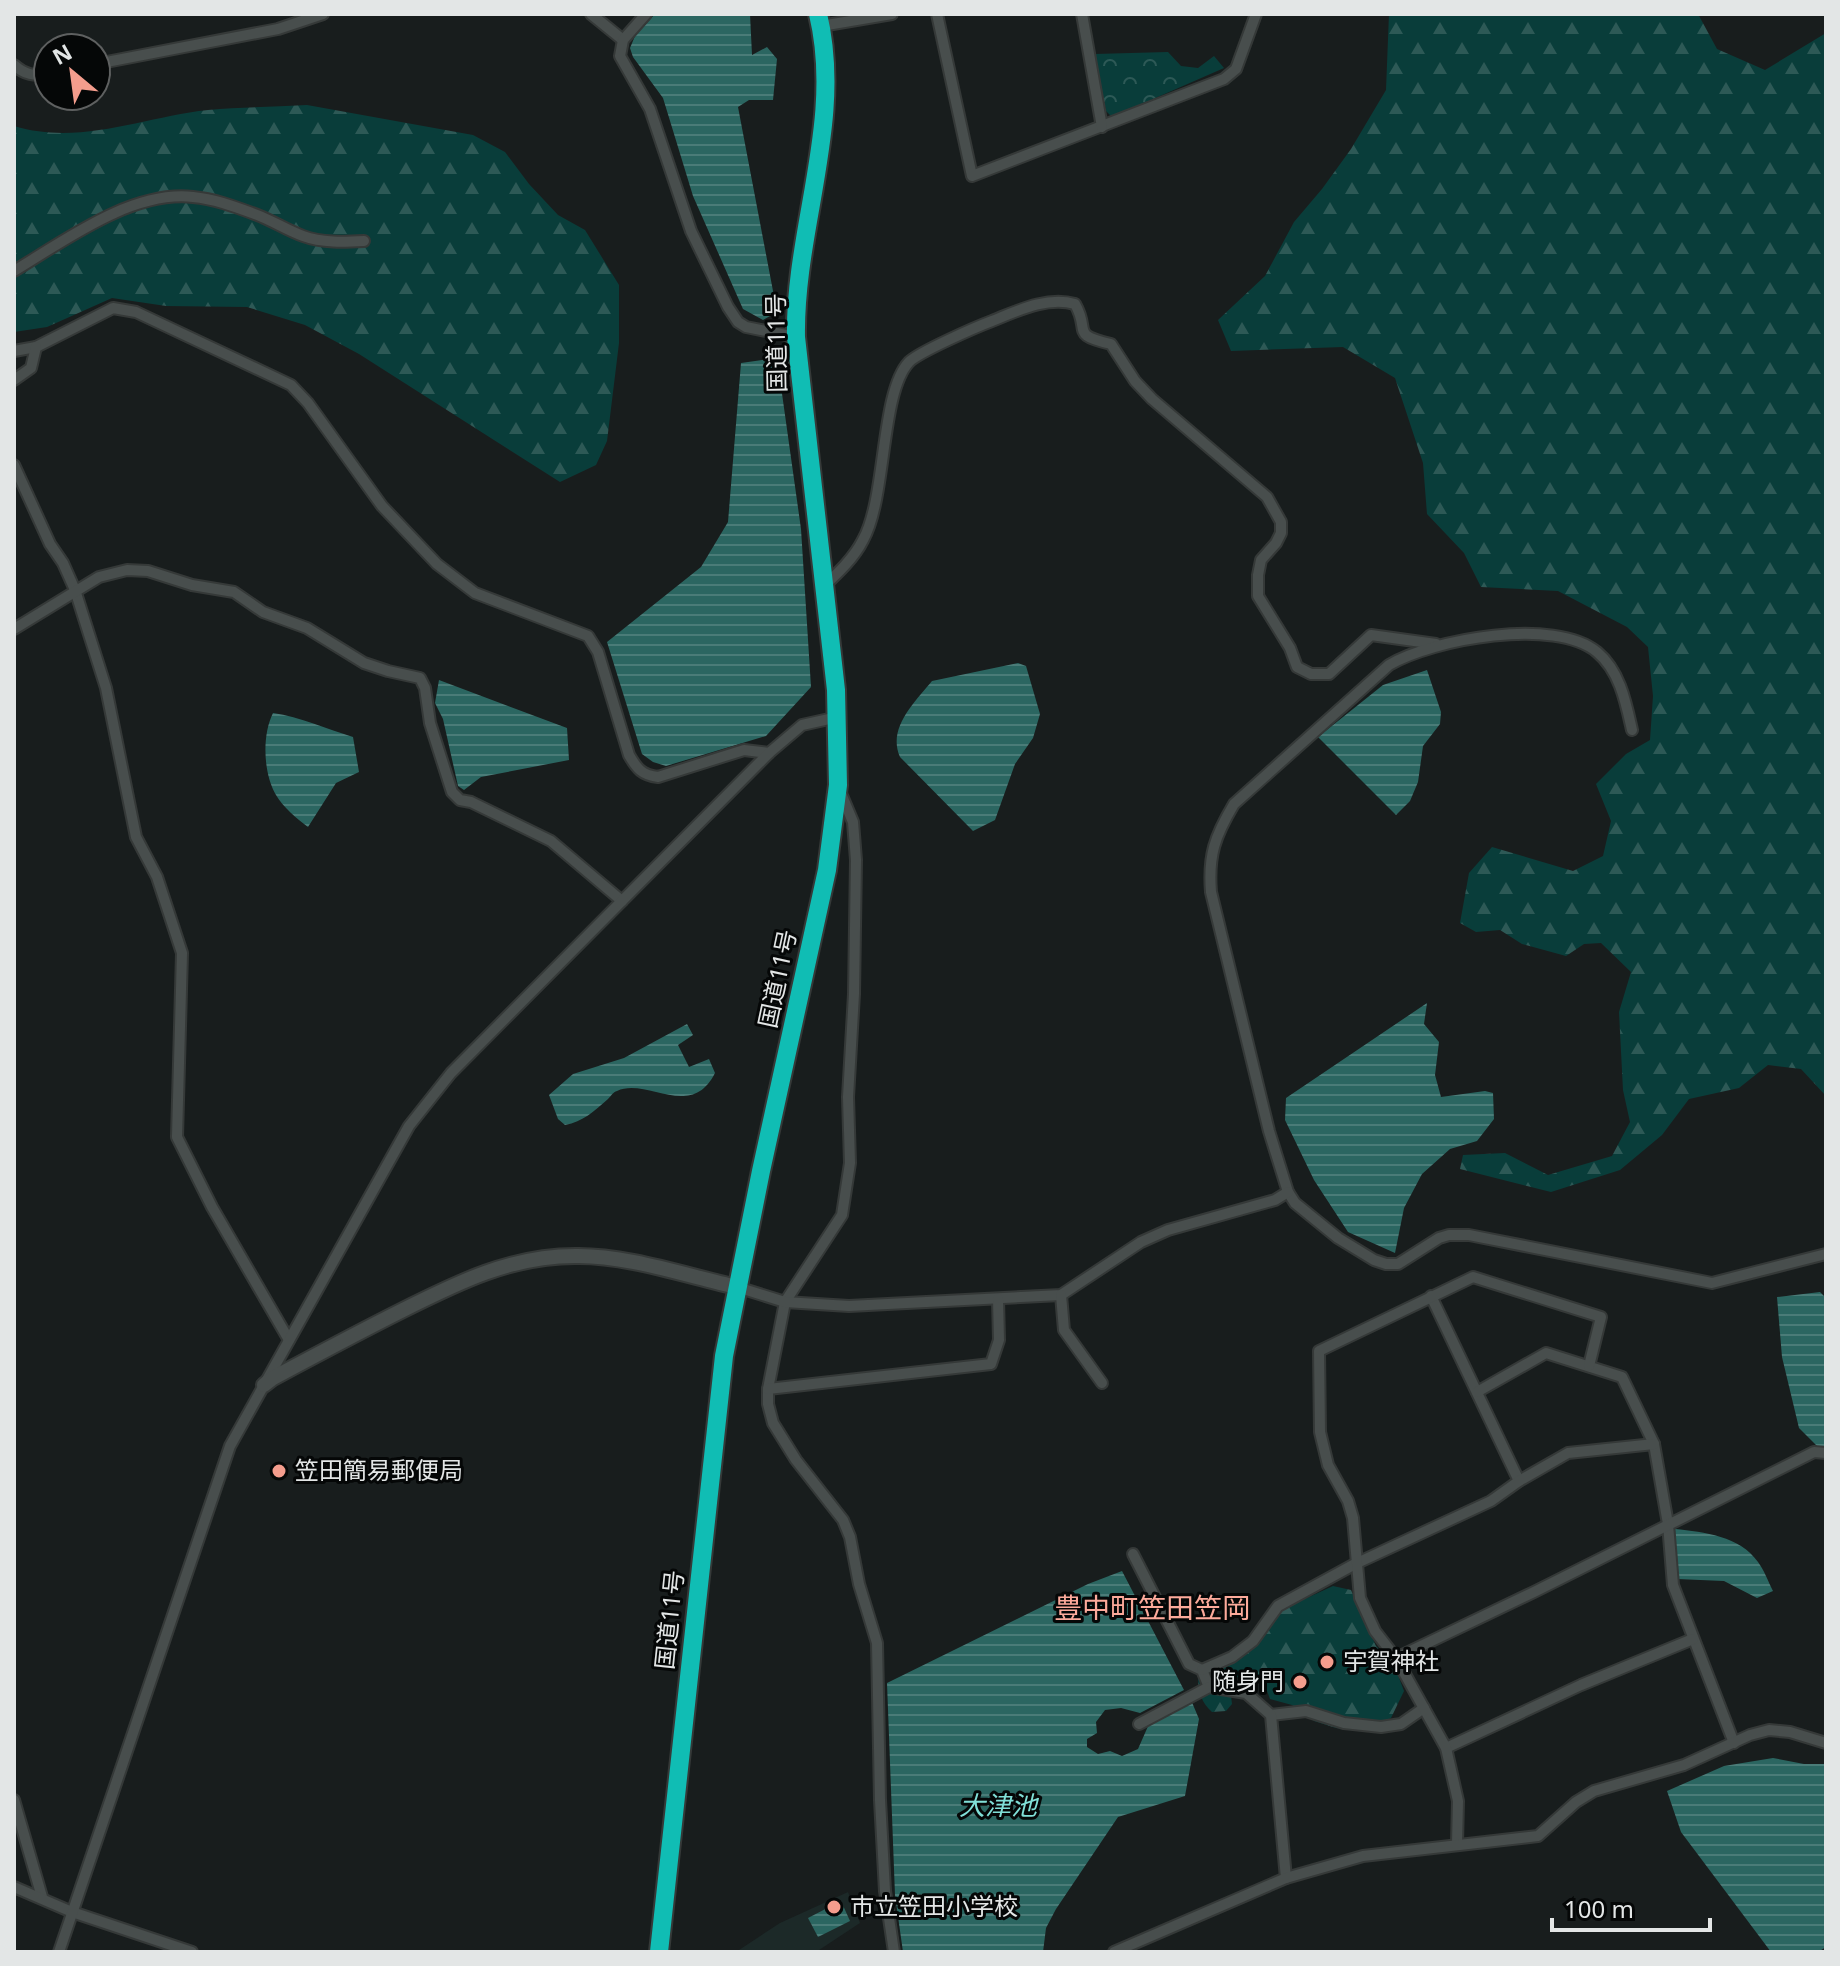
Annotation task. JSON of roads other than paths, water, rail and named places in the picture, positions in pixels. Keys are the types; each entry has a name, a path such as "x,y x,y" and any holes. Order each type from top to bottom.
{"highway":[{"name":"国道11号","path":"659,1952 715,1422 737,1287 827,870 838,785 838,717 796,337 798,287 825,106 820,20"}],"street":[{"path":"112,61 278,29 323,14"},
{"path":"591,14 623,40"},
{"path":"646,14 623,40 620,56 650,109 691,231 738,322 746,327 796,337"},
{"path":"820,20 892,14"},
{"path":"937,14 972,176 1224,79 1236,69 1256,14"},
{"path":"1082,14 1102,127"},
{"path":"14,65 23,73 32,75"},
{"path":"14,271 85,229 117,213 157,199 191,197 212,201 257,215 303,236 319,240 364,241"},
{"path":"823,587 852,557 865,538 879,488 897,385 909,362 971,329 1022,310 1064,301 1075,304 1082,333 1087,338 1111,344 1135,381 1152,399 1267,497 1281,522 1281,533 1261,560 1258,596 1290,648 1297,667 1311,674 1329,674 1371,635 1446,645"},
{"path":"14,351 36,347 113,308 136,312 291,385 308,403 382,506 437,564 475,593 588,636 598,652 629,755 645,776 658,777 744,750 769,753"},
{"path":"14,380 31,368 36,347"},
{"path":"14,465 75,590 106,688 136,837 157,877 182,953 177,1137 212,1207 289,1340"},
{"path":"14,629 99,577 127,570 148,571 192,585 234,592 263,612 307,628 364,663 420,678 425,688 430,723 452,792 460,800 471,802 551,841 622,901"},
{"path":"1632,730 1625,697 1614,673 1598,653 1580,642 1563,637 1525,633 1489,636 1408,654 1389,665 1234,804 1209,862 1211,892 1265,1117 1288,1192 1295,1203 1338,1238 1386,1264 1398,1264 1449,1235 1469,1235 1712,1283 1826,1254"},
{"path":"59,1952 230,1446 409,1126 451,1073 769,753 802,725 838,717"},
{"path":"838,785 853,822 856,860 854,994 848,1097 850,1163 842,1215 785,1302 768,1389 768,1404 773,1423 796,1460 843,1520 877,1643 885,1891 894,1952"},
{"path":"264,1385 443,1290 502,1265 539,1258 578,1256 615,1260 737,1287 785,1302 849,1306 1061,1295 1141,1242 1168,1230 1275,1200 1288,1192"},
{"path":"1457,1844 1458,1801 1446,1748 1396,1658 1375,1631 1360,1598 1353,1518 1348,1501 1328,1465 1320,1432 1319,1351 1473,1277 1601,1317 1589,1366"},
{"path":"1061,1295 1064,1330 1102,1383"},
{"path":"1431,1296 1519,1481"},
{"path":"768,1389 991,1364 999,1340 998,1299"},
{"path":"1477,1392 1546,1353 1622,1377 1654,1444 1668,1524 1673,1585 1734,1743"},
{"path":"1202,1670 1232,1657 1253,1641 1278,1606 1355,1564 1491,1501 1568,1453 1654,1444"},
{"path":"1396,1658 1814,1452 1826,1453"},
{"path":"1133,1554 1189,1664 1202,1670 1209,1687"},
{"path":"1446,1748 1581,1685 1693,1639"},
{"path":"1139,1724 1209,1687 1246,1693 1271,1715 1286,1878"},
{"path":"1271,1715 1306,1711 1344,1723 1381,1727 1401,1724 1424,1708"},
{"path":"1114,1952 1286,1878 1363,1856 1538,1836 1576,1802 1594,1791 1684,1765 1750,1735 1769,1730 1790,1732 1826,1743"},
{"path":"14,1800 42,1897"},
{"path":"14,1887 72,1912 192,1952"}],"water":[{"path":"655,14 750,14 752,55 767,47 777,59 773,100 749,100 738,107 777,312 763,320 743,309 693,196 663,98 633,57 630,48 635,36"},
{"path":"777,358 801,529 811,687 766,736 666,766 642,754 607,642 701,567 728,522 741,363"},
{"path":"1018,663 1026,666 1040,714 1033,738 1015,764 995,820 973,831 900,757 897,736 905,716 932,681"},
{"path":"1427,670 1441,712 1440,724 1423,746 1418,782 1410,801 1396,815 1318,737 1383,685"},
{"path":"439,680 567,728 569,760 481,777 464,790 458,786 443,719 435,703"},
{"path":"273,713 353,737 359,772 336,783 308,827 279,799 268,776 266,743"},
{"path":"1427,1003 1424,1024 1439,1042 1435,1075 1441,1097 1485,1091 1493,1093 1494,1119 1477,1141 1450,1149 1422,1174 1404,1208 1395,1253 1348,1232 1314,1180 1285,1120 1286,1098"},
{"path":"687,1024 693,1035 678,1045 689,1067 709,1059 715,1073 705,1087 694,1094 681,1096 629,1088 614,1092 593,1112 577,1121 565,1125 558,1119 549,1095 573,1074 624,1058"},
{"path":"1820,1292 1826,1298 1826,1450 1822,1451 1799,1428 1782,1357 1777,1297"},
{"path":"1675,1529 1709,1534 1742,1546 1758,1562 1773,1591 1757,1598 1724,1581 1677,1579"},
{"name":"大津池","path":"1122,1571 1184,1690 1140,1713 1121,1708 1105,1710 1096,1722 1097,1733 1087,1739 1087,1747 1098,1754 1110,1751 1122,1756 1138,1749 1149,1724 1191,1700 1199,1719 1185,1796 1118,1817 1056,1909 1046,1928 1043,1952 903,1952 895,1895 887,1683 1088,1584"},
{"path":"1773,1758 1804,1764 1826,1764 1826,1947 1818,1952 1771,1952 1681,1832 1667,1791 1724,1766"},
{"path":"841,1901 850,1921 818,1937 808,1918"}],"place":[{"name":"笠田簡易郵便局","path":"279,1471"},
{"name":"宇賀神社","path":"1327,1662"},
{"name":"随身門","path":"1300,1682"},
{"name":"市立笠田小学校","path":"834,1907"}],"district":[{"name":"豊中町笠田笠岡","path":"1152,1608"}]}
